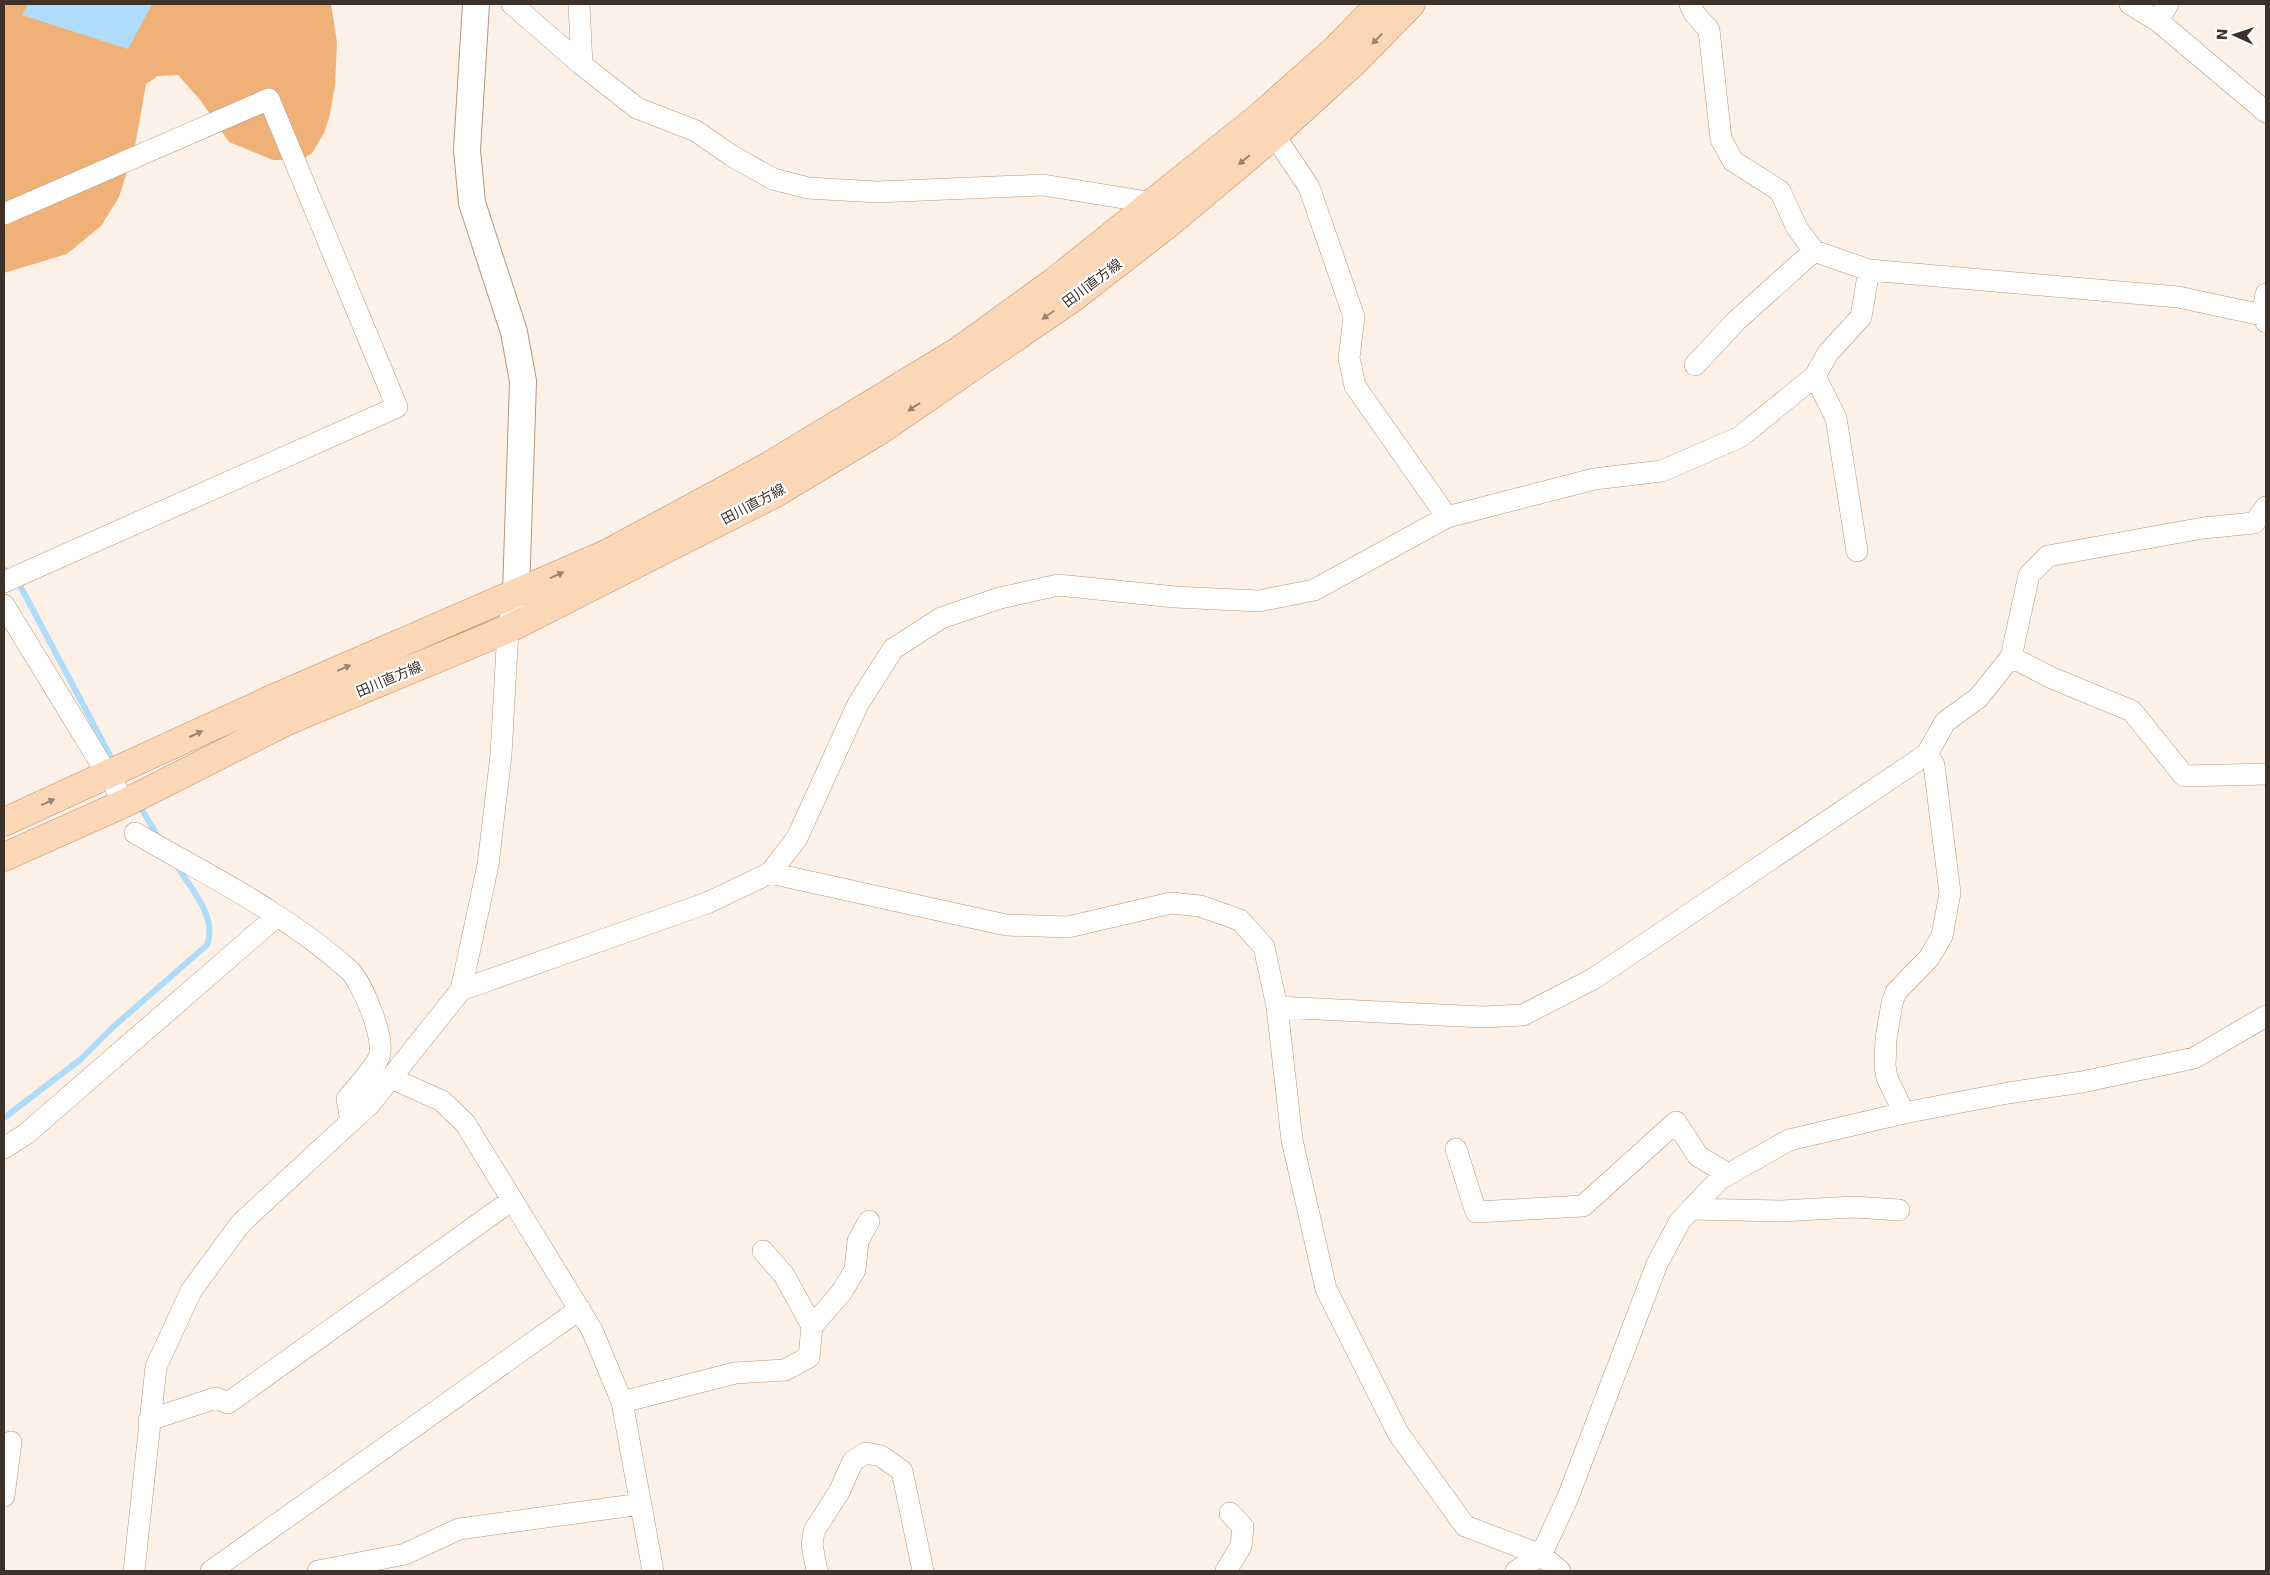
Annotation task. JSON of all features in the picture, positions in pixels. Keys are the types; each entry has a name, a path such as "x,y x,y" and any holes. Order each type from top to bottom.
{"main road":[{"name":"田川直方線","path":"4,856 125,803 287,722 508,629 774,494 879,431 1074,297 1174,220 1266,126 1380,4"},
{"name":"田川直方線","path":"4,822 272,699 608,553 769,466 949,357 1055,281 1154,203 1353,64 1411,4"}],"street":[{"path":"134,1571 156,1367 191,1291 241,1223 370,1104 461,990 488,865 501,754 508,629 516,593 523,381 514,332 472,203 467,150 476,4"},
{"path":"512,4 582,65 637,108 696,131 732,156 773,179 808,188 878,192 1043,185 1154,203"},
{"path":"579,4 582,65"},
{"path":"1690,4 1709,30 1722,140 1733,161 1780,191 1797,228 1814,251 1869,270 2178,297 2264,319 2266,294"},
{"path":"2130,4 2163,12 2266,112"},
{"path":"4,214 269,99 397,407 4,582"},
{"path":"1266,126 1309,187 1354,317 1349,358 1354,386 1447,517"},
{"path":"1695,365 1736,321 1814,251"},
{"path":"461,990 707,903 770,873 797,838 858,704 893,649 941,618 1000,598 1058,585 1259,602 1314,590 1447,517 1594,479 1662,472 1740,437 1815,376 1828,353 1861,317 1869,270"},
{"path":"1815,376 1836,418 1857,551"},
{"path":"1277,1007 1483,1017 1523,1015 1593,980 1927,754 1945,722 1978,698 2011,658 2029,575 2048,556 2203,528 2254,523 2266,507"},
{"path":"4,605 125,803"},
{"path":"2011,658 2052,678 2132,711 2184,776 2266,774"},
{"path":"1904,1113 1887,1078 1885,1066 1886,1039 1892,1003 1896,992 1929,958 1942,936 1950,893 1934,765 1927,754"},
{"path":"135,833 277,916 350,971 373,1013 381,1038 379,1057 347,1099 351,1121"},
{"path":"770,873 1006,925 1068,926 1171,903 1200,906 1240,920 1264,947 1277,1007 1292,1140 1326,1289 1398,1433 1466,1526 1541,1555 1560,1571"},
{"path":"4,1148 26,1134 277,916"},
{"path":"1516,1571 1541,1555 1568,1497 1657,1264 1680,1221 1720,1179 1789,1140 1904,1113 2008,1093 2082,1082 2194,1058 2266,1016"},
{"path":"391,1078 442,1101 465,1123 592,1330 622,1402 653,1571"},
{"path":"1456,1149 1476,1212 1583,1206 1676,1122 1698,1156 1728,1174"},
{"path":"149,1420 216,1398 228,1403 512,1200"},
{"path":"1692,1209 1781,1211 1854,1207 1898,1210"},
{"path":"812,1326 841,1293 854,1270 858,1241 870,1221"},
{"path":"622,1402 735,1373 785,1370 809,1357 812,1326 784,1275 763,1251"},
{"path":"212,1571 580,1309"},
{"path":"4,1496 11,1442"},
{"path":"817,1571 812,1545 814,1531 839,1492 853,1462 866,1453 881,1456 902,1471 923,1571"},
{"path":"318,1571 405,1554 459,1529 640,1504"},
{"path":"1226,1571 1241,1546 1243,1527 1230,1513"}],"shaded area":[{"path":"4,4 331,4 337,42 335,86 324,133 312,153 302,160 273,160 229,142 201,101 178,75 158,76 146,84 135,146 119,197 101,226 67,254 4,273"}],"water":[{"path":"28,4 152,4 128,49 22,15"}],"waterway":[{"path":"4,569 15,576 115,765"},
{"path":"138,803 160,840"},
{"path":"4,1118 81,1059 113,1027 207,945 209,924 206,913 176,865"}]}
